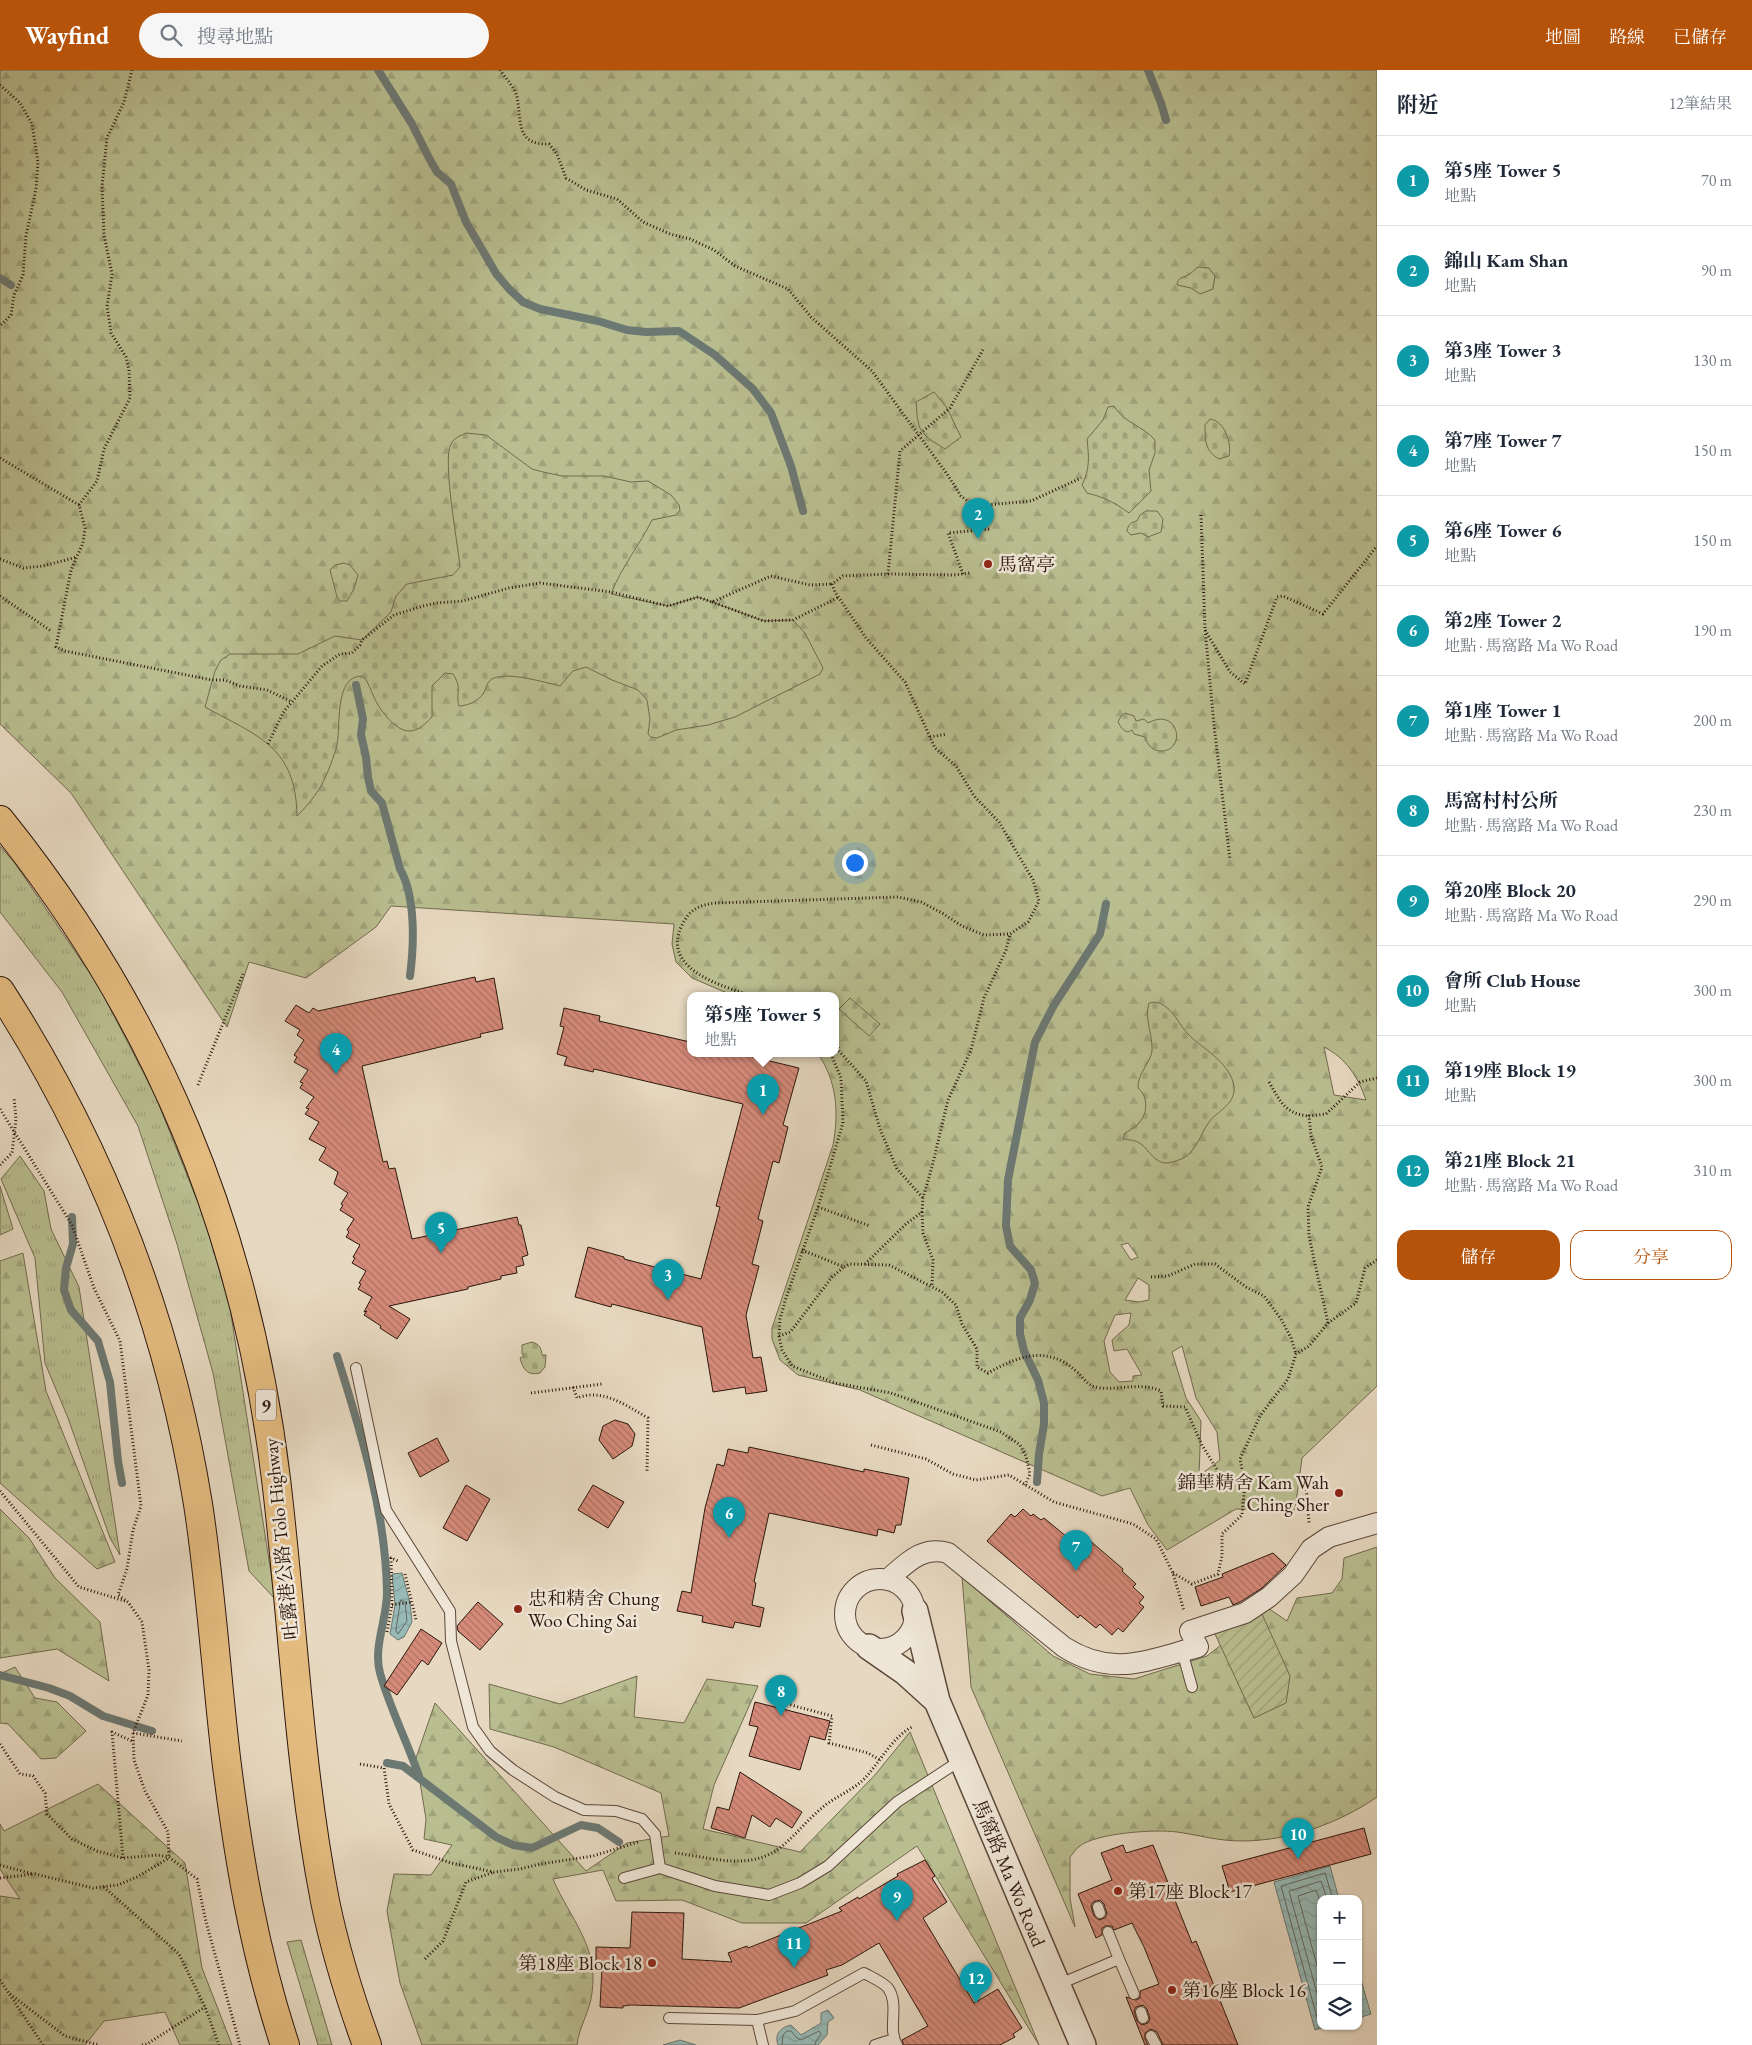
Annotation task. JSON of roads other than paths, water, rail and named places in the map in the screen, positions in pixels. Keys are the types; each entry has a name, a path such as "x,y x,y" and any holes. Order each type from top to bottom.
{"highway":[{"name":"吐露港公路 Tolo Highway","path":"0,820 62,902 98,957 133,1018 162,1074 191,1140 224,1232 253,1341 267,1413 276,1480 304,1766 314,1838 338,1952 353,2006 367,2045"},
{"path":"0,991 41,1057 93,1156 129,1241 167,1358 182,1419 198,1505 226,1758 242,1872 259,1953 285,2045"}],"street":[{"name":"馬窩路 Ma Wo Road","path":"887,1580 924,1552 940,1550 955,1558 1064,1647 1088,1660 1129,1665 1198,1647 1190,1631 1244,1613 1269,1598 1293,1576 1311,1549 1328,1537 1377,1523"},
{"name":"馬窩路 Ma Wo Road","path":"937,1701 905,1672 869,1647 858,1642 850,1633 846,1622 845,1610 854,1590 864,1583 875,1579 897,1583 906,1590 912,1600 937,1701 1083,2045"},
{"path":"869,1647 880,1649 892,1647 902,1642 910,1633 915,1611"}],"lane":[{"path":"356,1368 386,1510 450,1611 451,1641 473,1727 490,1751 513,1770 555,1797 584,1810 616,1811 642,1819 656,1834 660,1868"},
{"path":"1182,1651 1192,1687"},
{"path":"624,1878 660,1868 715,1886 769,1895 800,1883 828,1866 897,1802 961,1760"},
{"path":"1108,1932 1134,1994"},
{"path":"1056,1985 1119,1959"},
{"path":"670,2018 757,2020 795,2011 864,1973 888,1987 894,2003 895,2042 875,2045"},
{"path":"757,2020 763,2045"}],"water":[{"path":"402,1573 410,1603 412,1622 404,1637 398,1640 390,1634 395,1605 392,1574"},
{"path":"1330,1866 1338,1895 1317,1895 1317,2029 1315,2030 1274,1882"},
{"path":"1362,1984 1371,2014 1362,2017"},
{"path":"828,2010 834,2018 828,2022 827,2035 818,2045 778,2045 777,2038 781,2029 791,2025 801,2035 821,2023 821,2013"},
{"path":"680,2040 696,2045 663,2045"}],"waterway":[{"path":"378,70 412,124 437,172 451,184 466,222 497,275 510,290 523,302 540,309 598,321 627,330 646,332 679,331 715,355 753,389 771,413 791,466 803,511"},
{"path":"1148,70 1166,120"},
{"path":"0,278 11,285"},
{"path":"356,685 363,719 361,735 371,791 382,803 400,869 409,893 413,936 410,976"},
{"path":"1037,1482 1044,1424 1044,1403 1038,1380 1024,1351 1020,1334 1020,1318 1030,1300 1035,1283 1031,1270 1010,1246 1006,1226 1008,1180 1035,1042 1054,1005 1100,934 1106,904"},
{"path":"72,1217 73,1244 66,1268 64,1290 71,1310 98,1341 110,1382 122,1483"},
{"path":"337,1356 371,1473 382,1533 387,1593 379,1643 378,1663 389,1700 420,1779"},
{"path":"0,1675 49,1688 70,1696 103,1716 152,1731"},
{"path":"387,1763 403,1766 496,1837 513,1845 532,1848 581,1825 598,1828 619,1842"}],"place":[{"name":"錦山 Kam Shan","path":"978,539"},
{"name":"馬窩亭","path":"988,564"},
{"name":"第7座 Tower 7","path":"336,1074"},
{"name":"第5座 Tower 5","path":"763,1115"},
{"name":"第6座 Tower 6","path":"441,1253"},
{"name":"第3座 Tower 3","path":"668,1300"},
{"name":"錦華精舍 Kam Wah Ching Sher","path":"1339,1493"},
{"name":"第2座 Tower 2","path":"729,1538"},
{"name":"第1座 Tower 1","path":"1076,1571"},
{"name":"忠和精舍 Chung Woo Ching Sai","path":"518,1609"},
{"name":"馬窩村村公所","path":"781,1716"},
{"name":"會所 Club House","path":"1298,1859"},
{"name":"第17座 Block 17","path":"1118,1891"},
{"name":"第20座 Block 20","path":"897,1921"},
{"name":"第18座 Block 18","path":"652,1963"},
{"name":"第19座 Block 19","path":"794,1968"},
{"name":"第16座 Block 16","path":"1172,1990"},
{"name":"第21座 Block 21","path":"976,2003"}]}
